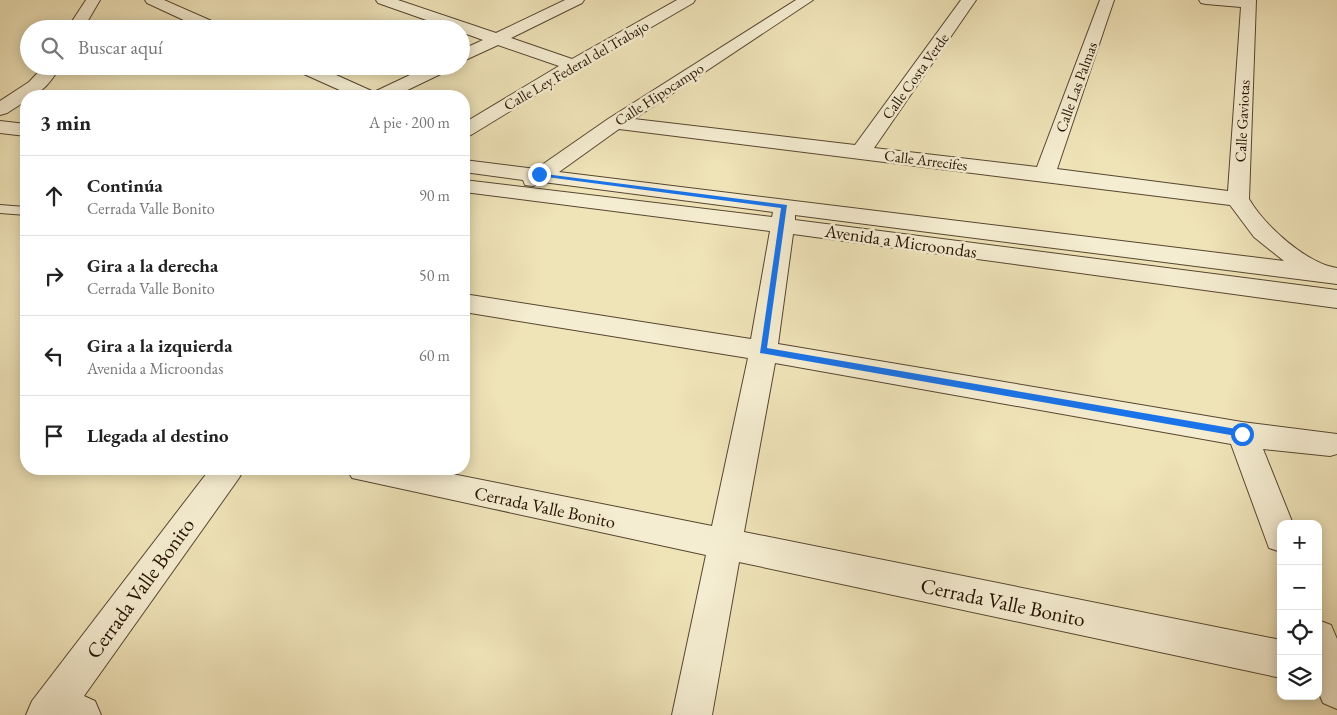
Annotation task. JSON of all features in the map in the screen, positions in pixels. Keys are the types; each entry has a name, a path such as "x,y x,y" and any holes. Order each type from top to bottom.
{"street":[{"path":"81,20 93,0"},
{"path":"152,0 197,20"},
{"path":"384,0 440,20"},
{"path":"470,53 577,0"},
{"name":"Calle Ley Federal del Trabajo","path":"470,127 573,65 688,0"},
{"name":"Calle Hipocampo","path":"516,193 539,174 615,123 806,0"},
{"name":"Calle Costa Verde","path":"860,153 969,0"},
{"name":"Calle Las Palmas","path":"1045,174 1107,0"},
{"path":"1206,0 1248,2"},
{"name":"Calle Gaviotas","path":"1238,199 1248,2"},
{"path":"470,31 573,65"},
{"path":"31,90 46,75"},
{"path":"321,75 355,90"},
{"path":"393,90 424,75"},
{"path":"1,107 20,97"},
{"path":"1,107 20,109"},
{"name":"Calle Arrecifes","path":"615,123 1238,199"},
{"path":"0,127 20,129"},
{"name":"Avenida a Microondas","path":"470,167 539,174 783,216 1337,299"},
{"name":"Avenida a Microondas","path":"470,187 516,193 783,216 1328,274"},
{"path":"1238,199 1247,218 1262,234 1328,274 1337,290"},
{"path":"692,715 762,351 783,216"},
{"path":"470,304 762,351 1242,434 1330,444"},
{"path":"1242,434 1277,526"},
{"name":"Cerrada Valle Bonito","path":"60,712 224,475"},
{"name":"Cerrada Valle Bonito","path":"392,475 1277,658"}],"lane":[{"path":"0,209 20,211"}],"route":[{"path":"539,174 785,206 762,351 1242,434"}]}
